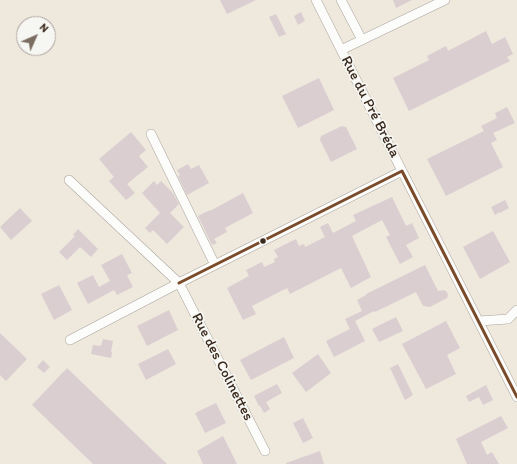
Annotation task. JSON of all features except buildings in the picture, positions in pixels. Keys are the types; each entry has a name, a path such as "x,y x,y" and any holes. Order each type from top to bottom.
{"street":[{"name":"Rue du Pré Bréda","path":"316,0 517,398"},
{"path":"341,0 362,40"},
{"path":"341,50 445,0"},
{"path":"151,134 215,265"},
{"path":"70,340 402,171"},
{"name":"Rue des Colinettes","path":"69,180 179,284 265,451"},
{"path":"479,321 508,319 517,310"}],"transit line":[{"path":"179,283 402,171 517,397"}]}
